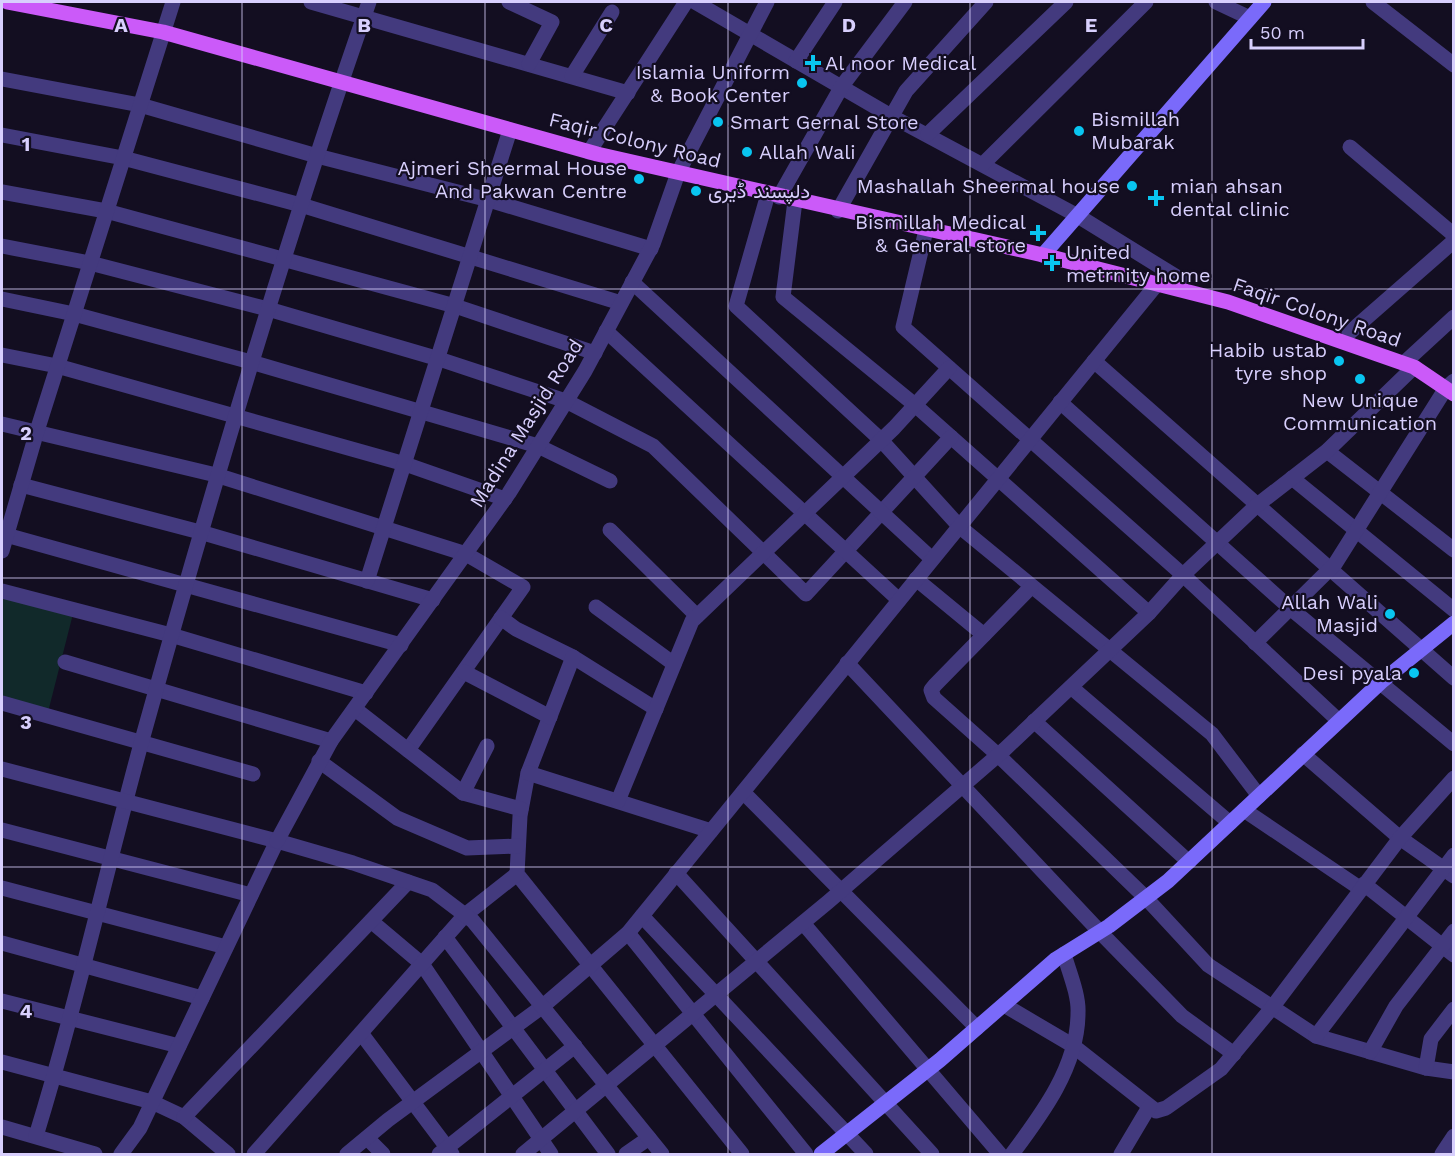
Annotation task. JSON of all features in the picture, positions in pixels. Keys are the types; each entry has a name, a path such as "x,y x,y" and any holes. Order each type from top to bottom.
{"main road":[{"name":"Faqir Colony Road","path":"7,2 163,32 589,152 838,211 1043,255 1228,302 1409,365 1451,388"},
{"path":"1043,255 1264,2"},
{"path":"821,1155 929,1069 1064,954 1100,932 1189,862 1381,682 1454,623"}],"street":[{"path":"2,551 57,366 173,2"},
{"path":"311,2 628,93"},
{"path":"36,1136 54,1076 125,802 233,416 369,2"},
{"path":"509,2 552,22 529,64"},
{"path":"589,152 686,2"},
{"path":"695,2 891,116 1078,216 1180,279"},
{"name":"Madina Masjid Road","path":"125,1149 140,1128 277,841 319,761 505,499 595,353 651,249 678,173 767,2"},
{"path":"796,61 835,2"},
{"path":"905,2 842,86 773,196 736,306 881,440 960,527 1030,587 1111,649 1212,734 1259,796"},
{"path":"838,211 906,91 986,2"},
{"path":"928,134 1066,2"},
{"path":"983,164 1146,2"},
{"path":"1216,2 1250,18"},
{"path":"1373,2 1454,65"},
{"path":"572,76 612,12"},
{"path":"2,79 140,105 317,156 489,200 651,249"},
{"path":"367,581 510,130"},
{"path":"2,135 123,158 301,205 471,255 621,303"},
{"path":"1350,147 1454,235"},
{"path":"2,192 106,211 284,259 455,306 595,353"},
{"path":"795,201 783,297 951,436 1149,613"},
{"path":"926,230 903,327 1183,575 1340,721"},
{"path":"1349,333 1454,241"},
{"path":"2,246 90,263 268,309 439,359 566,401 653,446 806,594 951,436"},
{"path":"633,282 932,559"},
{"path":"348,1155 413,1102 543,1006 628,933 1157,284"},
{"path":"2,299 74,314 251,362 538,446 610,481"},
{"path":"523,1155 841,891 998,755 1149,613 1183,575 1256,506 1327,451 1454,317"},
{"path":"606,331 898,600"},
{"path":"2,355 57,366 405,464 505,499"},
{"path":"1094,361 1420,651 1454,678"},
{"path":"618,801 692,621 881,440 949,368"},
{"path":"1255,643 1329,569 1451,388"},
{"path":"1060,402 1290,608 1454,744"},
{"path":"2,424 216,475 466,554 523,587 408,750"},
{"path":"1327,451 1454,550"},
{"path":"1293,478 1454,610"},
{"path":"21,485 200,532 433,600"},
{"path":"610,530 697,616"},
{"path":"6,535 401,645"},
{"path":"916,579 984,635"},
{"path":"1030,587 931,690 934,698 998,755 1146,898 1208,965 1271,1009 1316,1036 1426,1068 1454,1072"},
{"path":"2,591 171,635 366,693"},
{"path":"596,607 674,664"},
{"path":"501,618 516,629 573,657 656,709"},
{"path":"573,657 528,773 521,809 517,874 742,1155"},
{"path":"65,662 331,741"},
{"path":"847,663 1182,1016 1234,1054"},
{"path":"464,672 550,717"},
{"path":"1071,687 1230,823"},
{"path":"2,704 253,774"},
{"path":"355,709 463,793 521,809"},
{"path":"1034,721 1189,862"},
{"path":"463,793 487,746"},
{"path":"1303,754 1400,838 1448,872"},
{"path":"319,761 397,818 467,848 518,846"},
{"path":"2,770 277,841 432,890 473,921 662,1155"},
{"path":"528,773 711,831"},
{"path":"1004,1005 1072,1045 1149,1107 1156,1111 1166,1108 1221,1069 1271,1009 1400,838 1454,778"},
{"path":"742,792 977,1028"},
{"path":"1244,810 1363,887 1406,917 1448,951"},
{"path":"2,830 251,895"},
{"path":"1316,1036 1406,917 1448,872 1454,855"},
{"path":"676,873 932,1155"},
{"path":"254,1155 465,915 517,874"},
{"path":"184,1117 408,882"},
{"path":"2,888 226,947"},
{"path":"642,916 866,1155"},
{"path":"371,921 422,964 551,1155"},
{"path":"803,923 1000,1155"},
{"path":"1370,1052 1396,1006 1448,951 1454,932"},
{"path":"628,933 806,1155"},
{"path":"445,937 608,1155"},
{"path":"2,943 202,998"},
{"path":"1012,1155 1052,1100 1072,1045 1078,1012 1064,954"},
{"path":"2,1001 179,1046"},
{"path":"1426,1068 1431,1039 1454,1009"},
{"path":"361,1033 413,1102 446,1152 575,1046"},
{"path":"2,1062 152,1102 184,1117 228,1155"},
{"path":"1121,1155 1149,1107"},
{"path":"2,1127 95,1155"},
{"path":"1442,1155 1454,1136"},
{"path":"367,1138 383,1155"},
{"path":"626,1155 649,1138"},
{"path":"125,1149 140,1155"}],"green space":[{"path":"2,591 74,610 47,716 2,703"}],"place":[{"name":"Al noor Medical","path":"813,63"},
{"name":"Islamia Uniform & Book Center","path":"802,83"},
{"name":"Smart Gernal Store","path":"718,122"},
{"name":"Bismillah Mubarak","path":"1079,131"},
{"name":"Allah Wali","path":"747,152"},
{"name":"Ajmeri Sheermal House And Pakwan Centre","path":"639,179"},
{"name":"Mashallah Sheermal house","path":"1132,186"},
{"name":"دلپسند ڈیری","path":"696,191"},
{"name":"mian ahsan dental clinic","path":"1156,198"},
{"name":"Bismillah Medical & General store","path":"1038,233"},
{"name":"United metrnity home","path":"1052,263"},
{"name":"Habib ustab tyre shop","path":"1339,361"},
{"name":"New Unique Communication","path":"1360,379"},
{"name":"Allah Wali Masjid","path":"1390,614"},
{"name":"Desi pyala","path":"1414,673"}]}
